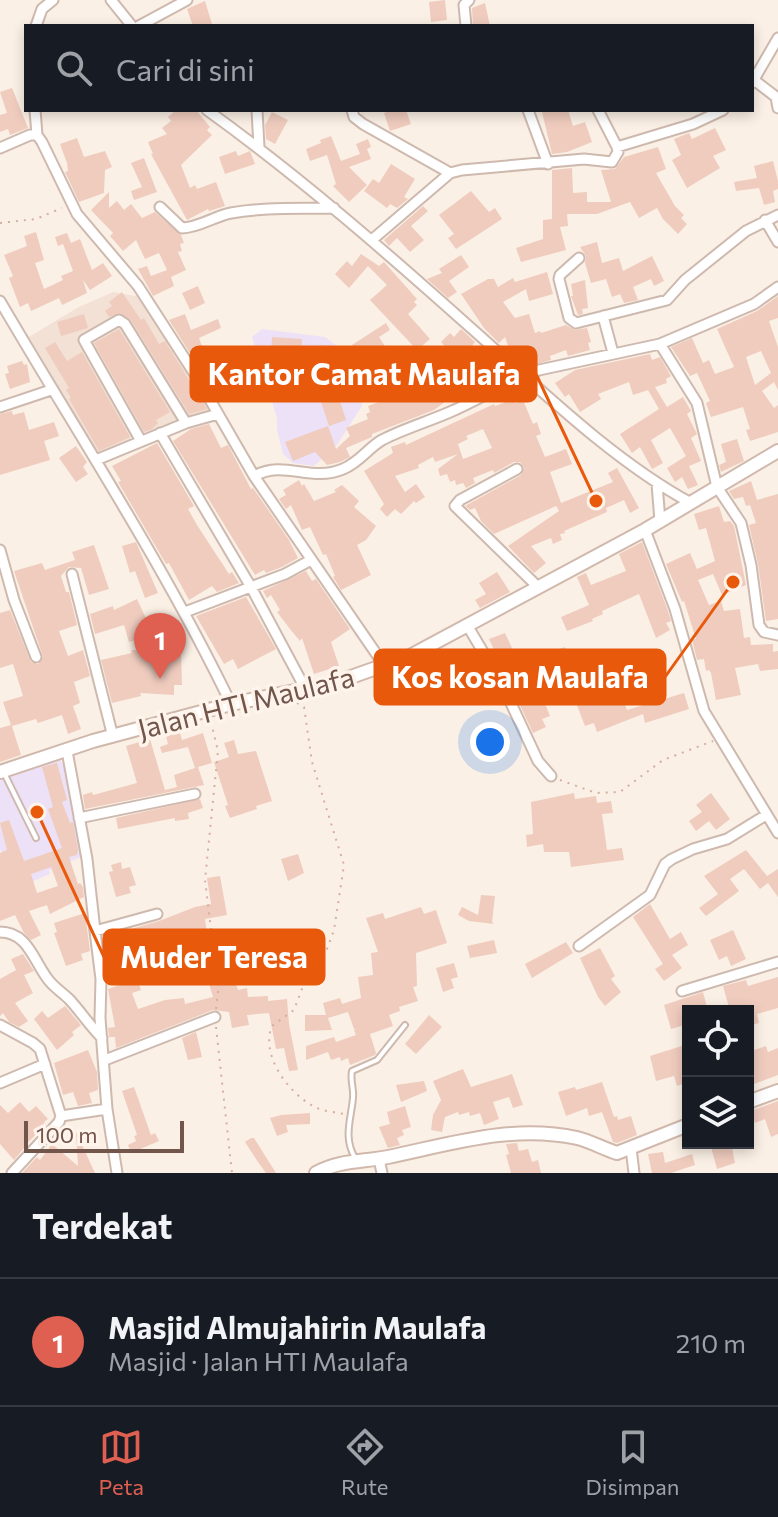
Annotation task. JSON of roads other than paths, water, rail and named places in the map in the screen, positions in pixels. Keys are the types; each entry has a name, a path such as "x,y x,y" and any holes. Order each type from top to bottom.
{"street":[{"path":"36,24 41,4 53,0"},
{"path":"111,0 130,24"},
{"path":"143,24 187,0"},
{"path":"466,24 464,5 469,0"},
{"path":"754,76 778,38"},
{"path":"754,79 776,97 778,108"},
{"path":"35,112 37,135 71,204 92,234 138,286 254,476 384,665"},
{"path":"210,112 259,147 373,239 523,375 657,484 691,503"},
{"path":"257,112 259,147"},
{"path":"353,112 363,124 450,173"},
{"path":"529,112 548,164"},
{"path":"373,239 450,173 594,158 612,162 618,152 617,147 599,112"},
{"path":"617,147 693,124 719,112"},
{"path":"0,148 37,135"},
{"path":"160,207 182,228 219,216 267,208 334,208"},
{"path":"579,258 559,279 569,318 576,323 667,300 703,265 746,231 778,215"},
{"path":"765,220 778,242"},
{"path":"254,476 282,468 324,476 365,457 385,438 450,412 523,375 660,344 754,304 778,287"},
{"path":"0,301 185,612 231,704"},
{"path":"603,316 613,353"},
{"path":"141,441 84,340 119,320 125,324 186,423"},
{"path":"660,344 697,403 717,487 741,523 759,625 764,632 778,635"},
{"path":"0,407 51,390"},
{"path":"96,460 186,423 218,414"},
{"path":"160,433 251,587 306,690"},
{"name":"Jalan HTI Maulafa","path":"2,771 231,704 306,690 410,656 645,530 778,451"},
{"path":"517,469 456,502 455,506 538,587"},
{"path":"657,484 660,521"},
{"path":"645,530 675,609 704,711 778,833"},
{"path":"0,550 14,600 36,657"},
{"path":"185,612 285,574 311,560"},
{"path":"72,574 113,737"},
{"path":"467,625 501,682 538,761 551,776"},
{"path":"67,751 101,979 107,1109 117,1173"},
{"path":"79,818 195,794"},
{"path":"579,946 650,895 665,864 672,859 727,839 766,815"},
{"path":"95,931 157,914"},
{"path":"0,932 11,932 21,939 46,977 102,1038"},
{"path":"682,991 778,962"},
{"path":"105,1060 215,1017"},
{"path":"0,1025 33,1043 42,1052 61,1116 12,1173"},
{"path":"0,1083 45,1064"},
{"path":"754,1100 778,1091"},
{"path":"61,1116 107,1109"},
{"path":"316,1173 330,1165 379,1159 472,1138 536,1132 580,1139 617,1153 682,1127"},
{"path":"631,1148 634,1173"},
{"path":"379,1159 382,1173"}],"lane":[{"path":"2,771 36,838"},
{"path":"356,1160 347,1134 354,1094 350,1079 352,1071 377,1060 405,1025"}],"place":[{"name":"Kantor Camat Maulafa","path":"596,501"},
{"name":"Kos kosan Maulafa","path":"733,582"},
{"name":"Masjid Almujahirin Maulafa","path":"160,679"},
{"name":"Muder Teresa","path":"37,812"}]}
